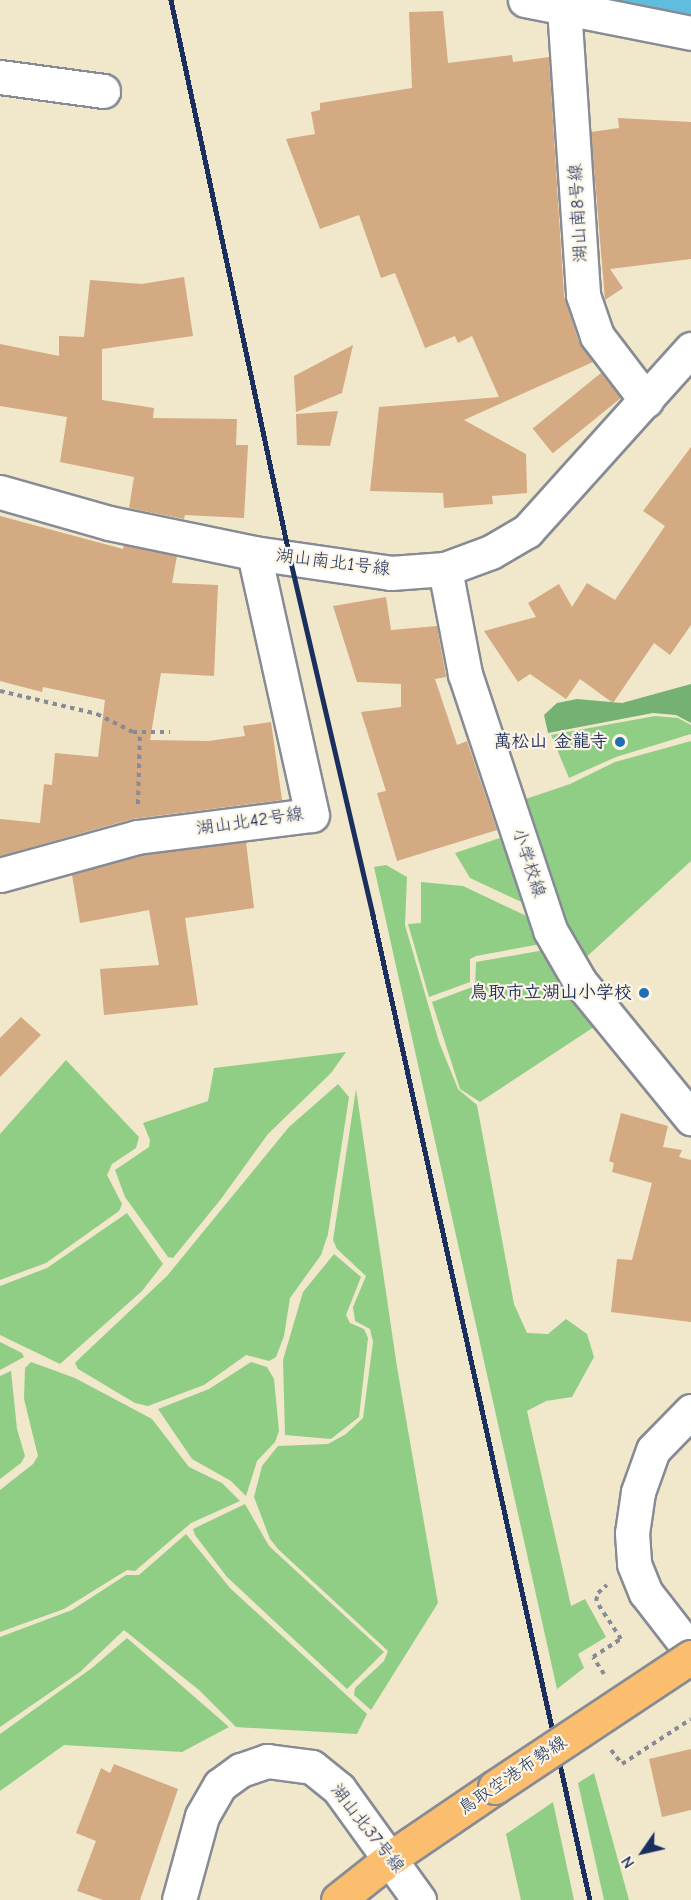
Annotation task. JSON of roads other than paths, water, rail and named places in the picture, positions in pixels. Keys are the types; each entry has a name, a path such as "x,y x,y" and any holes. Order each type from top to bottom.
{"main road":[{"name":"鳥取空港布勢線","path":"338,1900 392,1857 691,1657"}],"street":[{"path":"525,0 691,33"},
{"name":"湖山南8号線","path":"564,7 583,295 597,336 646,400"},
{"path":"0,76 102,91"},
{"name":"湖山南北1号線","path":"0,492 109,523 254,553 391,573 445,569 491,552 526,531 691,349"},
{"name":"湖山北42号線","path":"0,875 137,837 312,815 254,553"},
{"name":"小学校線","path":"445,569 465,674 550,930 580,982 691,1118"},
{"path":"691,1411 653,1450 638,1492 632,1533 634,1564 646,1593 691,1651"},
{"name":"湖山北37号線","path":"179,1900 202,1816 220,1785 241,1770 267,1761 312,1767 339,1789 392,1857 419,1900"}],"water":[{"path":"584,0 691,0 691,18"}],"railway":[{"path":"171,0 290,558 373,915 590,1900"}],"place":[{"name":"萬松山 金龍寺","path":"620,742"},
{"name":"鳥取市立湖山小学校","path":"644,993"}]}
